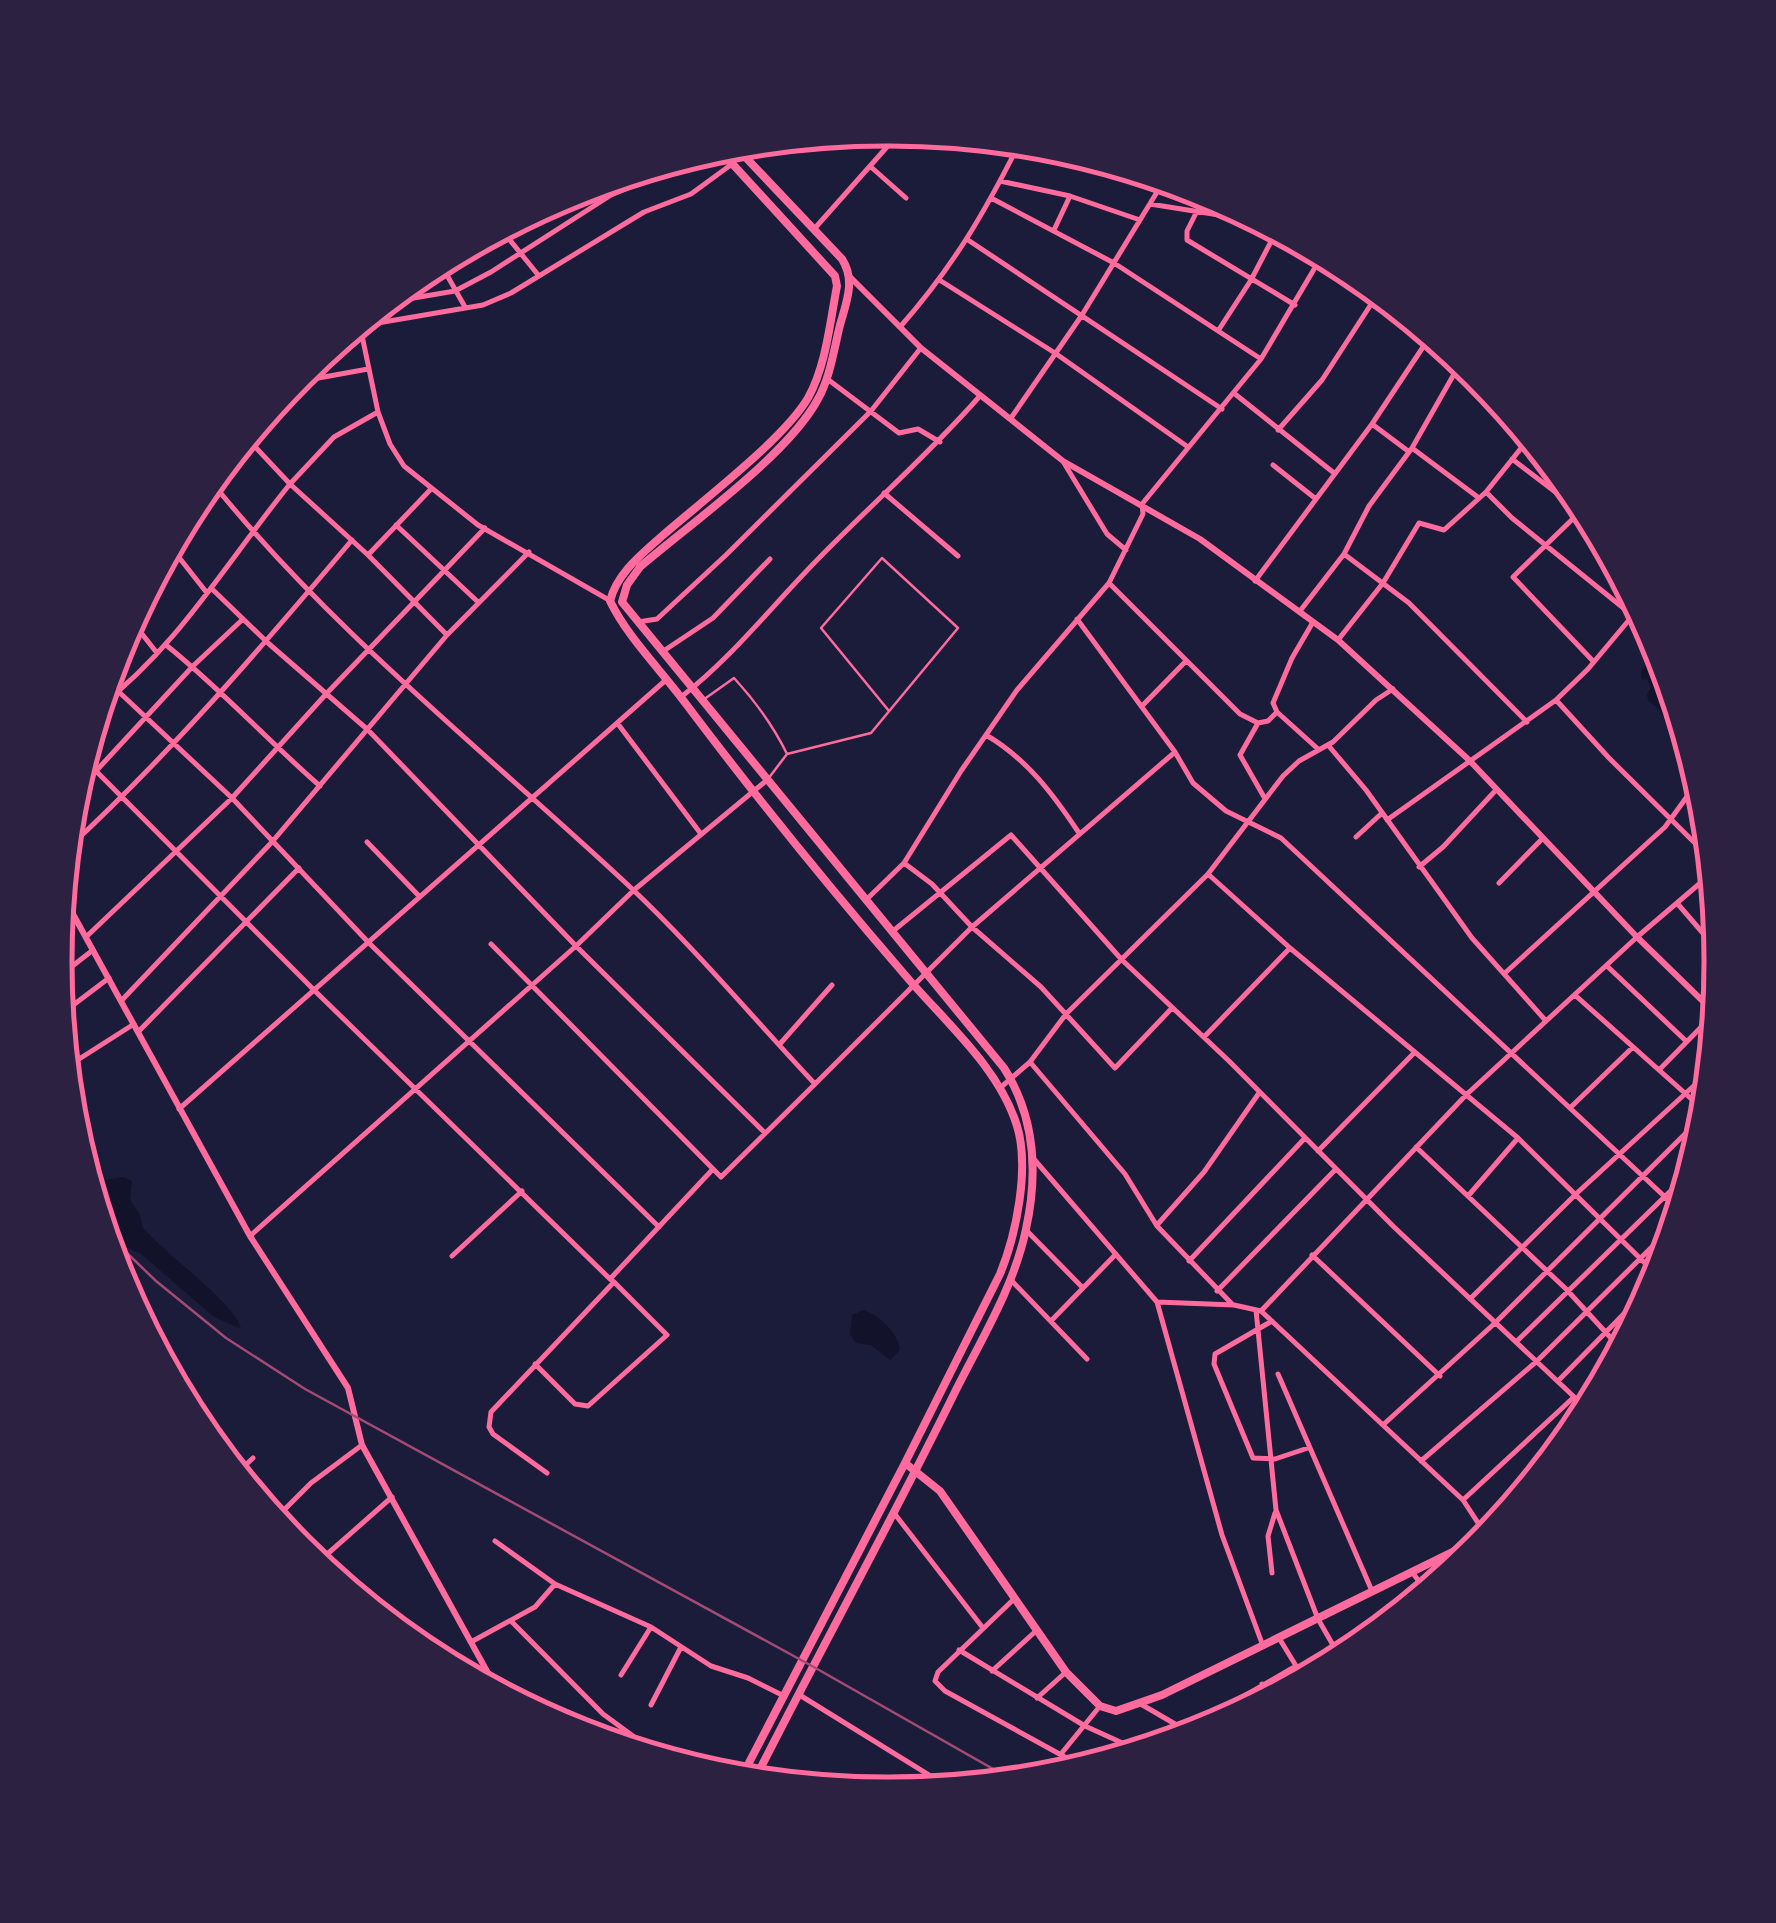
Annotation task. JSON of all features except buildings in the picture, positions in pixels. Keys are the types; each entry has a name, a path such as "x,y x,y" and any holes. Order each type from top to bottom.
{"highway":[{"path":"747,159 815,228 842,259 849,276 849,293 826,378 812,409 775,452 634,574 622,602 1012,1080 1029,1123 1033,1158 1026,1230 1010,1280 917,1470 761,1766"},
{"path":"732,164 834,276 837,286 822,358 810,393 797,412 638,557 612,590 610,600 632,636 753,792 1000,1088 1021,1144 1012,1238 1000,1274 748,1764"},
{"path":"905,1463 940,1491 1066,1672 1100,1706 1116,1711 1162,1696 1447,1555"}],"street":[{"path":"815,228 888,146"},
{"path":"900,327 941,280 968,240 1013,156"},
{"path":"384,321 466,308 511,292 644,212 691,194 732,164"},
{"path":"870,166 906,198"},
{"path":"1000,181 1070,196 1140,220"},
{"path":"1009,421 1082,315 1157,192"},
{"path":"415,298 455,291 616,193"},
{"path":"1054,231 1070,196"},
{"path":"991,198 1114,263 1261,359"},
{"path":"1150,204 1212,214"},
{"path":"1197,211 1186,231 1187,240 1295,305"},
{"path":"510,239 539,276"},
{"path":"968,240 1222,408"},
{"path":"1218,331 1271,242"},
{"path":"866,900 904,863 1017,690 1110,583 1143,514 1142,504 1261,359 1316,267"},
{"path":"447,276 466,308"},
{"path":"849,276 921,348 1009,421 1063,461 1200,538 1338,640 1469,760 1637,937 1703,1000"},
{"path":"941,280 1188,447"},
{"path":"1278,430 1322,380 1371,305"},
{"path":"362,338 378,412 390,444 404,466 485,528 610,600"},
{"path":"1255,581 1372,424 1423,346"},
{"path":"638,622 658,619 687,592 871,411 921,348"},
{"path":"318,378 368,370"},
{"path":"1299,612 1344,554 1369,506 1410,449 1454,374"},
{"path":"826,378 899,432 918,428 940,442"},
{"path":"1234,394 1335,474"},
{"path":"681,697 738,646 884,493 940,442 979,397"},
{"path":"378,412 334,437 290,484 166,645 119,692 232,798 369,943 658,1228"},
{"path":"1372,424 1479,498"},
{"path":"256,447 447,635"},
{"path":"1338,640 1383,583 1419,522 1444,530 1486,492 1521,448"},
{"path":"1512,459 1550,486"},
{"path":"1063,461 1107,534 1126,550"},
{"path":"1273,465 1316,499"},
{"path":"368,555 431,490"},
{"path":"1486,492 1622,606"},
{"path":"221,493 251,531 406,687 634,890 815,1084"},
{"path":"884,493 958,556"},
{"path":"1573,519 1513,577 1594,662"},
{"path":"396,525 479,603"},
{"path":"86,937 232,798 485,528"},
{"path":"82,835 176,745 268,643 352,540"},
{"path":"122,1000 272,842 447,635 529,552"},
{"path":"1344,554 1457,648 1528,722"},
{"path":"180,557 209,590 368,730 576,946 764,1133"},
{"path":"662,652 713,618 770,559"},
{"path":"1110,583 1185,662 1240,714 1258,724"},
{"path":"243,618 96,771 667,1335 588,1406 575,1404 535,1364"},
{"path":"1077,619 1193,783 1226,811 1282,838 1668,1199"},
{"path":"1387,820 1556,700 1628,620"},
{"path":"1313,622 1273,703 1276,712 1318,749"},
{"path":"142,634 158,654"},
{"path":"166,645 320,786"},
{"path":"1142,707 1185,662"},
{"path":"179,1109 668,679"},
{"path":"1000,1088 1030,1062 1066,1014 1208,874 1264,797 1298,760 1328,745 1393,689"},
{"path":"1556,700 1695,843"},
{"path":"1264,797 1240,756 1242,746 1258,724 1268,721 1276,712"},
{"path":"618,724 701,835"},
{"path":"986,735 1006,747 1048,787 1079,832"},
{"path":"1328,745 1472,938 1547,1022"},
{"path":"491,944 720,1177 972,927 1174,752"},
{"path":"250,1236 532,986 634,890 768,780"},
{"path":"1419,866 1444,847 1496,790"},
{"path":"1504,972 1664,826 1687,796"},
{"path":"1356,836 1382,813"},
{"path":"893,932 1011,835 1122,960 1576,1399"},
{"path":"1499,883 1543,838"},
{"path":"367,842 420,896"},
{"path":"904,863 1041,987 1116,1068 1172,1008"},
{"path":"78,1061 136,1028 299,868"},
{"path":"1208,874 1290,948 1518,1138 1645,1264"},
{"path":"1333,1645 1318,1618 1276,1510 1259,1310 1466,1095 1700,883"},
{"path":"1677,903 1703,934"},
{"path":"74,915 250,1236 348,1388 362,1445 487,1672"},
{"path":"1204,1037 1290,948"},
{"path":"72,966 93,950"},
{"path":"1607,966 1686,1041"},
{"path":"74,1005 109,978"},
{"path":"779,1046 832,984"},
{"path":"1576,996 1692,1099"},
{"path":"1659,1070 1701,1027"},
{"path":"1572,1107 1634,1047"},
{"path":"1318,1151 1414,1053"},
{"path":"1030,1062 1125,1174 1157,1226 1234,1306"},
{"path":"1470,1299 1620,1152 1694,1086"},
{"path":"1157,1226 1204,1172 1259,1093"},
{"path":"1384,1424 1495,1323 1685,1134"},
{"path":"1189,1261 1305,1138"},
{"path":"1468,1196 1518,1138"},
{"path":"1416,1146 1566,1289 1611,1338"},
{"path":"1033,1158 1157,1302 1222,1534 1263,1646"},
{"path":"1216,1291 1336,1169"},
{"path":"547,1474 494,1434 490,1427 491,1412 714,1170"},
{"path":"1516,1342 1671,1190"},
{"path":"452,1256 522,1191"},
{"path":"1026,1230 1083,1288"},
{"path":"1422,1461 1537,1362 1651,1247"},
{"path":"1051,1322 1116,1254"},
{"path":"1312,1255 1440,1376"},
{"path":"1010,1280 1087,1359"},
{"path":"1157,1302 1259,1310 1463,1500 1479,1523"},
{"path":"1558,1381 1623,1314"},
{"path":"1272,1321 1215,1354 1214,1364 1253,1458 1271,1458 1308,1448"},
{"path":"1278,1374 1372,1592"},
{"path":"1463,1500 1573,1404"},
{"path":"284,1509 310,1482 362,1445"},
{"path":"246,1464 252,1458"},
{"path":"328,1554 392,1497"},
{"path":"1272,1573 1268,1536 1276,1510"},
{"path":"894,1514 983,1628"},
{"path":"494,1541 555,1584 651,1627 712,1666 748,1678 782,1696"},
{"path":"1412,1572 1419,1581"},
{"path":"471,1642 535,1607 555,1584"},
{"path":"1015,1598 935,1677 938,1686 1066,1757"},
{"path":"512,1622 603,1714 632,1736"},
{"path":"621,1675 651,1627"},
{"path":"992,1671 1036,1630"},
{"path":"1247,1694 1296,1666 1279,1638"},
{"path":"651,1705 681,1646"},
{"path":"959,1650 1085,1726 1120,1743"},
{"path":"1037,1698 1066,1672"},
{"path":"798,1694 930,1775"},
{"path":"1136,1702 1173,1725"},
{"path":"1061,1754 1100,1706"}],"lane":[{"path":"768,780 787,754 871,733 890,711 958,628 882,558 821,628 890,711"},
{"path":"702,701 734,678 774,727 787,754"}],"shaded area":[{"path":"1647,664 1672,737 1661,712 1649,702 1651,687 1647,679 1642,680 1641,672"},
{"path":"101,1176 132,1181 130,1200 143,1228 227,1306 241,1329 214,1317 140,1253 126,1247"},
{"path":"864,1310 882,1321 896,1338 900,1350 890,1360 871,1345 856,1343 850,1334 852,1315"}],"railway":[{"path":"127,1253 226,1338 305,1389 995,1770"}]}
